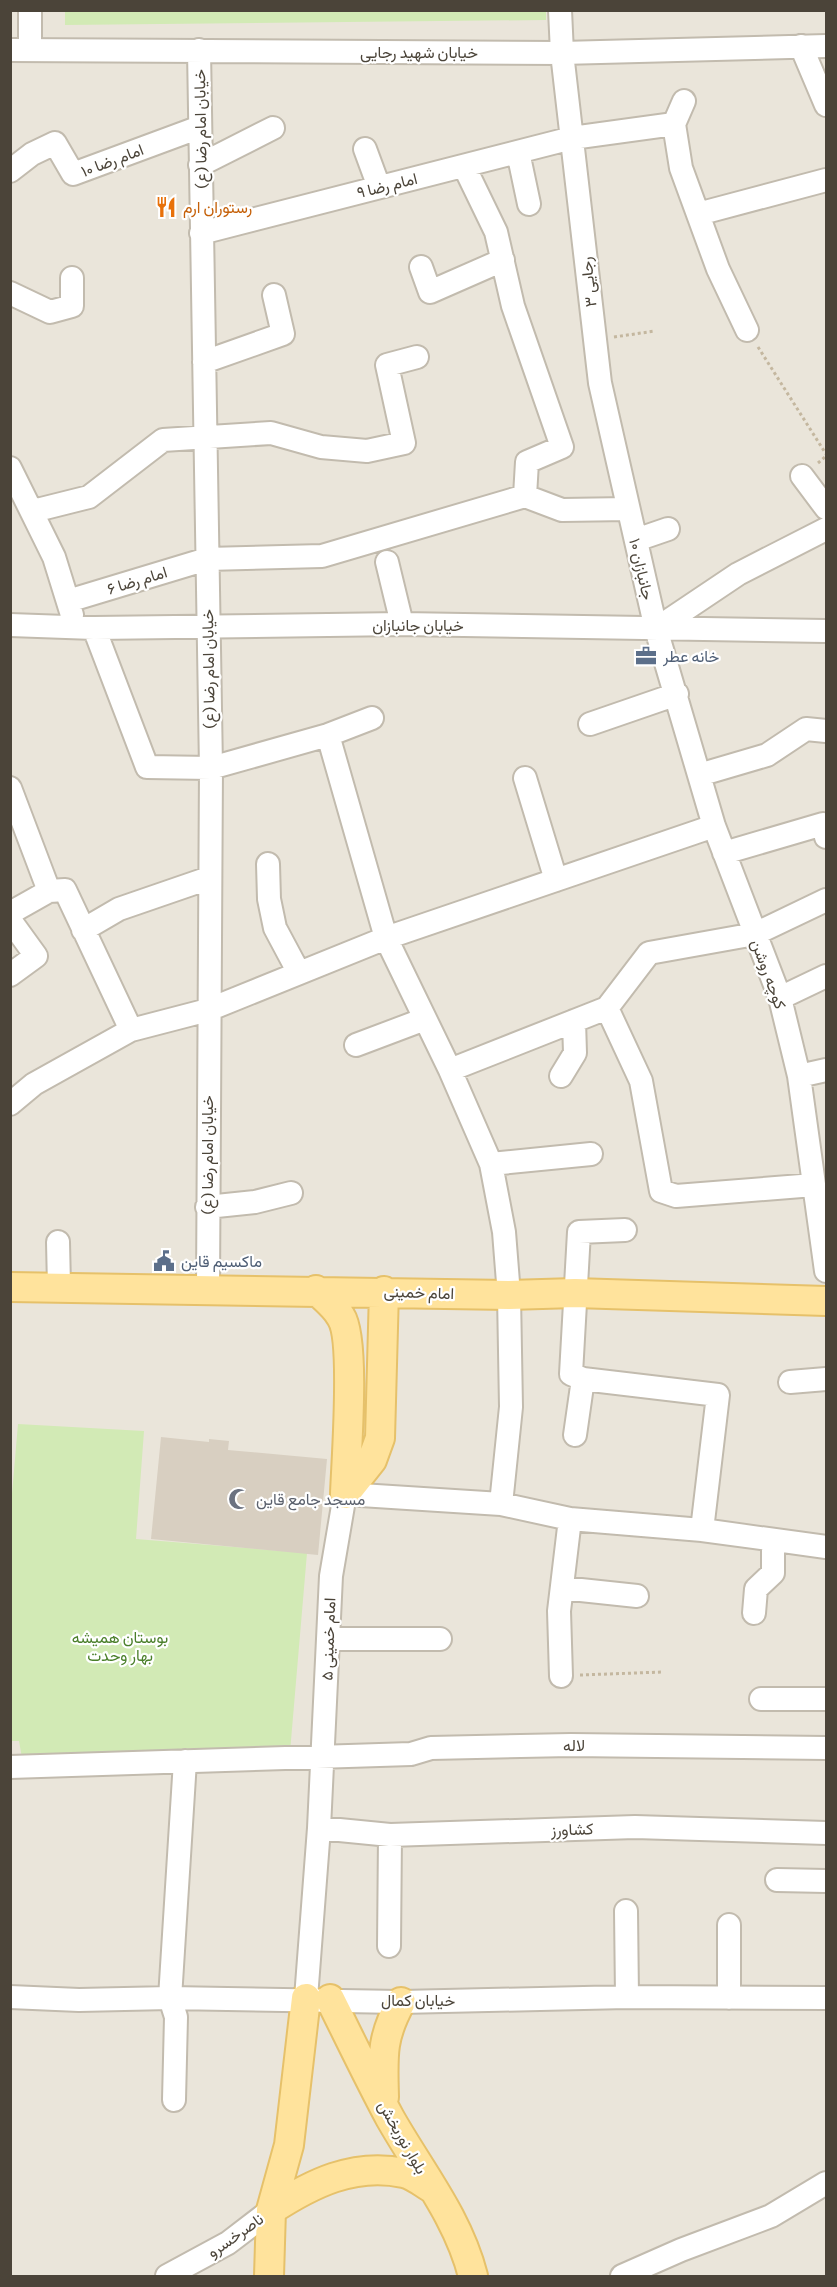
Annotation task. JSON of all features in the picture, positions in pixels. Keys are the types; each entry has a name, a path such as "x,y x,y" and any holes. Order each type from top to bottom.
{"main road":[{"name":"امام خمینی","path":"10,1287 208,1288 509,1295 575,1293 826,1301"},
{"path":"315,1290 343,1318 346,1338 349,1396 345,1494"},
{"name":"امام خمینی ۵","path":"345,1494 372,1460 380,1438 384,1291"},
{"path":"269,2277 271,2210 289,2145 318,1999"},
{"name":"بلوار نوربخش","path":"318,1999 452,2217 468,2255 473,2277"},
{"path":"384,2105 383,2044 390,2021 401,2002"},
{"path":"271,2210 316,2182 366,2171 405,2173 433,2189"}],"street":[{"path":"20,50 30,10"},
{"name":"رجایی ۳","path":"560,10 562,53 594,340 600,383 628,509"},
{"path":"801,46 826,105"},
{"name":"خیابان شهید رجایی","path":"20,50 562,53 826,46"},
{"name":"خیابان امام رضا (ع)","path":"199,50 211,768 208,1288"},
{"path":"684,101 674,124 681,168 717,269 747,330"},
{"name":"امام رضا ۹","path":"201,233 572,138 674,124"},
{"name":"امام رضا ۱۰","path":"10,171 32,154 55,143 73,174 200,127"},
{"path":"200,165 273,128"},
{"path":"365,149 379,187"},
{"path":"518,152 529,204"},
{"path":"464,166 496,232 513,306 562,447 527,462 525,496 562,510 628,509"},
{"path":"698,214 826,180"},
{"path":"421,267 430,292 503,260"},
{"path":"10,293 50,312 72,306 72,278"},
{"path":"204,362 283,334 274,295"},
{"path":"33,511 89,498 163,440 270,433 321,447 367,451 404,443 387,365 417,357"},
{"path":"10,468 54,556 68,601 85,628 147,767 211,768 328,735 372,718"},
{"path":"802,476 826,508"},
{"name":"امام رضا ۶","path":"68,601 207,559 322,556 525,496"},
{"name":"جانبازان ۱۰","path":"628,509 656,629 677,694"},
{"path":"636,540 668,529"},
{"path":"656,629 738,574 826,529"},
{"path":"387,562 402,624"},
{"name":"خیابان جانبازان","path":"10,625 85,628 207,628 402,624 826,631"},
{"path":"590,724 677,694"},
{"name":"کوچه روشن","path":"677,694 714,826 780,998 818,1147 814,1185 826,1267"},
{"path":"699,775 767,755 806,729 826,731"},
{"path":"328,735 386,938 450,1070 491,1164 504,1232 509,1295 511,1407 501,1504"},
{"path":"525,777 556,880"},
{"path":"10,788 49,891"},
{"path":"724,853 823,824 826,837"},
{"path":"10,1104 34,1084 131,1030 208,1010 386,938 714,826"},
{"path":"268,864 269,899 275,928 299,973"},
{"path":"83,930 119,909 209,878"},
{"path":"10,913 49,891 65,890 131,1030"},
{"path":"450,1070 608,1008 649,953 755,933 826,900"},
{"path":"10,920 36,956 10,975"},
{"path":"780,998 826,975"},
{"path":"608,1008 642,1081 661,1191 676,1196 814,1185"},
{"path":"356,1045 425,1019"},
{"path":"561,1076 574,1053 574,1021"},
{"path":"799,1076 826,1070"},
{"path":"491,1164 591,1154"},
{"path":"207,1207 255,1202 291,1193"},
{"path":"625,1230 579,1232 571,1374 583,1379 718,1395 702,1530"},
{"path":"58,1242 59,1286"},
{"path":"575,1435 583,1379"},
{"path":"790,1382 826,1379"},
{"path":"345,1494 501,1504 570,1519 702,1530 826,1547"},
{"name":"امام خمینی ۵","path":"318,1999 319,1828 331,1576 345,1494"},
{"path":"561,1676 559,1611 570,1519"},
{"path":"754,1613 756,1590 773,1573 774,1540"},
{"path":"562,1588 637,1596"},
{"path":"329,1640 440,1639"},
{"path":"760,1699 826,1699"},
{"name":"لاله","path":"10,1767 323,1758 411,1754 431,1748 559,1745 826,1748"},
{"path":"174,2100 176,2017 170,1998 185,1761"},
{"name":"کشاورز","path":"319,1828 390,1835 635,1827 826,1833"},
{"path":"389,1946 390,1835"},
{"path":"777,1880 826,1881"},
{"path":"626,1911 627,1997"},
{"path":"729,1925 729,1998"},
{"name":"خیابان کمال","path":"10,1997 79,2000 170,1998 401,2002 627,1997 826,1998"},
{"path":"622,2277 681,2250 771,2216 826,2183"},
{"name":"ناصرخسرو","path":"167,2277 228,2243 271,2210"}],"path":[{"path":"747,330 826,454"},
{"path":"594,340 655,331"},
{"path":"561,1676 663,1672"}],"shaded area":[{"path":"11,11 826,11 826,2276 11,2276"}],"green space":[{"path":"65,10 546,10 546,20 65,25"},
{"name":"بوستان همیشه بهار وحدت","path":"18,1424 144,1431 136,1539 307,1553 290,1752 22,1758 19,1741 11,1741 10,1517"}],"building":[{"name":"مسجد جامع قاین","path":"161,1437 209,1442 209,1439 229,1441 228,1450 327,1459 318,1555 151,1539"}],"place":[{"name":"رستوران ارم","path":"166,207"},
{"name":"خانه عطر","path":"646,656"},
{"name":"ماکسیم قاین","path":"164,1261"},
{"name":"مسجد جامع قاین","path":"239,1499"}]}
